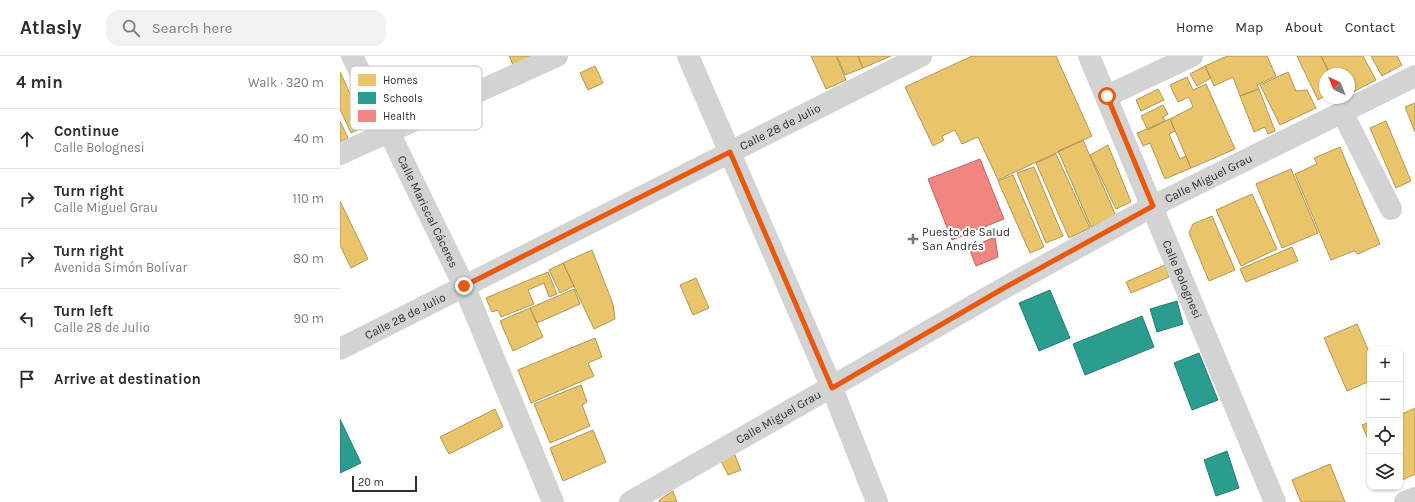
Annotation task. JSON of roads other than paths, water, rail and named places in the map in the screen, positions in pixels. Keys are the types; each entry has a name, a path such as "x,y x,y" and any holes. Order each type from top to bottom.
{"street":[{"name":"Calle Mariscal Cáceres","path":"352,56 357,66"},
{"path":"482,90 557,56"},
{"path":"688,56 832,388 877,502"},
{"name":"Calle 28 de Julio","path":"340,349 921,56"},
{"name":"Calle Bolognesi","path":"1089,56 1153,206 1275,502"},
{"path":"1107,96 1192,56"},
{"name":"Calle Miguel Grau","path":"630,502 832,388 1004,288 1153,206 1415,76"},
{"path":"1342,112 1391,209"},
{"path":"340,154 393,130"},
{"name":"Calle Mariscal Cáceres","path":"389,132 464,286 553,502"},
{"path":"1404,502 1415,498"}],"place":[{"name":"Puesto de Salud San Andrés","path":"913,239"}]}
